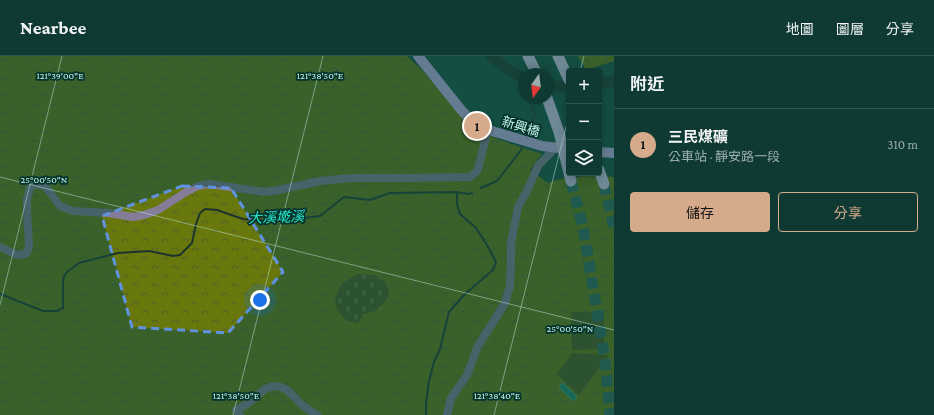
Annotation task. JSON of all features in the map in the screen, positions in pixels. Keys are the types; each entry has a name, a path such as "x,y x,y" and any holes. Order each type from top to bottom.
{"highway":[{"path":"528,56 534,68"},
{"path":"558,56 566,73"},
{"path":"549,104 559,132 571,181"},
{"path":"601,176 604,184"}],"main road":[{"name":"新興橋","path":"418,56 469,118 479,126 542,146 566,149"},
{"path":"602,152 614,153"}],"street":[{"path":"0,248 17,255 26,254 29,246 27,199 30,188 36,184 46,187 60,206 73,212 108,213 133,217 158,210 186,192 198,186 209,184 265,192 320,181 351,178 470,177 478,169 490,130"},
{"path":"447,415 451,398 467,375 478,346 505,303 510,286 511,243 518,207 527,192 538,166 555,148"},
{"path":"240,415 236,410 265,389 274,386 287,390 303,406 317,415"}],"highlighted area":[{"path":"182,186 231,188 283,272 228,333 132,327 102,216"}],"green space":[{"path":"0,56 407,56 424,72 472,128 500,140 542,154 530,170 548,183 572,177 614,177 614,415 0,415"},
{"path":"578,56 614,56 614,61 592,68 585,68"},
{"path":"357,274 375,275 386,282 389,293 387,300 375,311 363,314 358,323 347,321 337,310 335,299 341,284"},
{"path":"571,312 604,312 604,349 572,350"},
{"path":"572,353 609,355 579,395 557,374"}],"building":[{"path":"563,383 577,397 573,401 559,387"}],"waterway":[{"path":"491,56 507,69 518,75"},
{"path":"602,83 614,82"},
{"path":"554,86 566,86"},
{"name":"大溪墘溪","path":"525,139 535,114 531,104"},
{"name":"大溪墘溪","path":"481,188 497,181 521,150 523,145"},
{"path":"426,415 429,381 434,362 440,349 449,312 465,294 493,270 496,262 476,228 460,214 457,204 457,192"},
{"name":"大溪墘溪","path":"0,294 43,311 57,311 63,308 64,276 79,263 118,253 149,251 173,256 180,255 192,243 200,213 205,209 217,210 243,219 265,221 294,216 304,218 320,216 344,197 370,200 390,193 472,193"}],"tunnel":[{"path":"571,181 583,227 605,360 610,415"},
{"path":"604,184 614,227"}],"place":[{"name":"三民煤礦","path":"477,126"}]}
